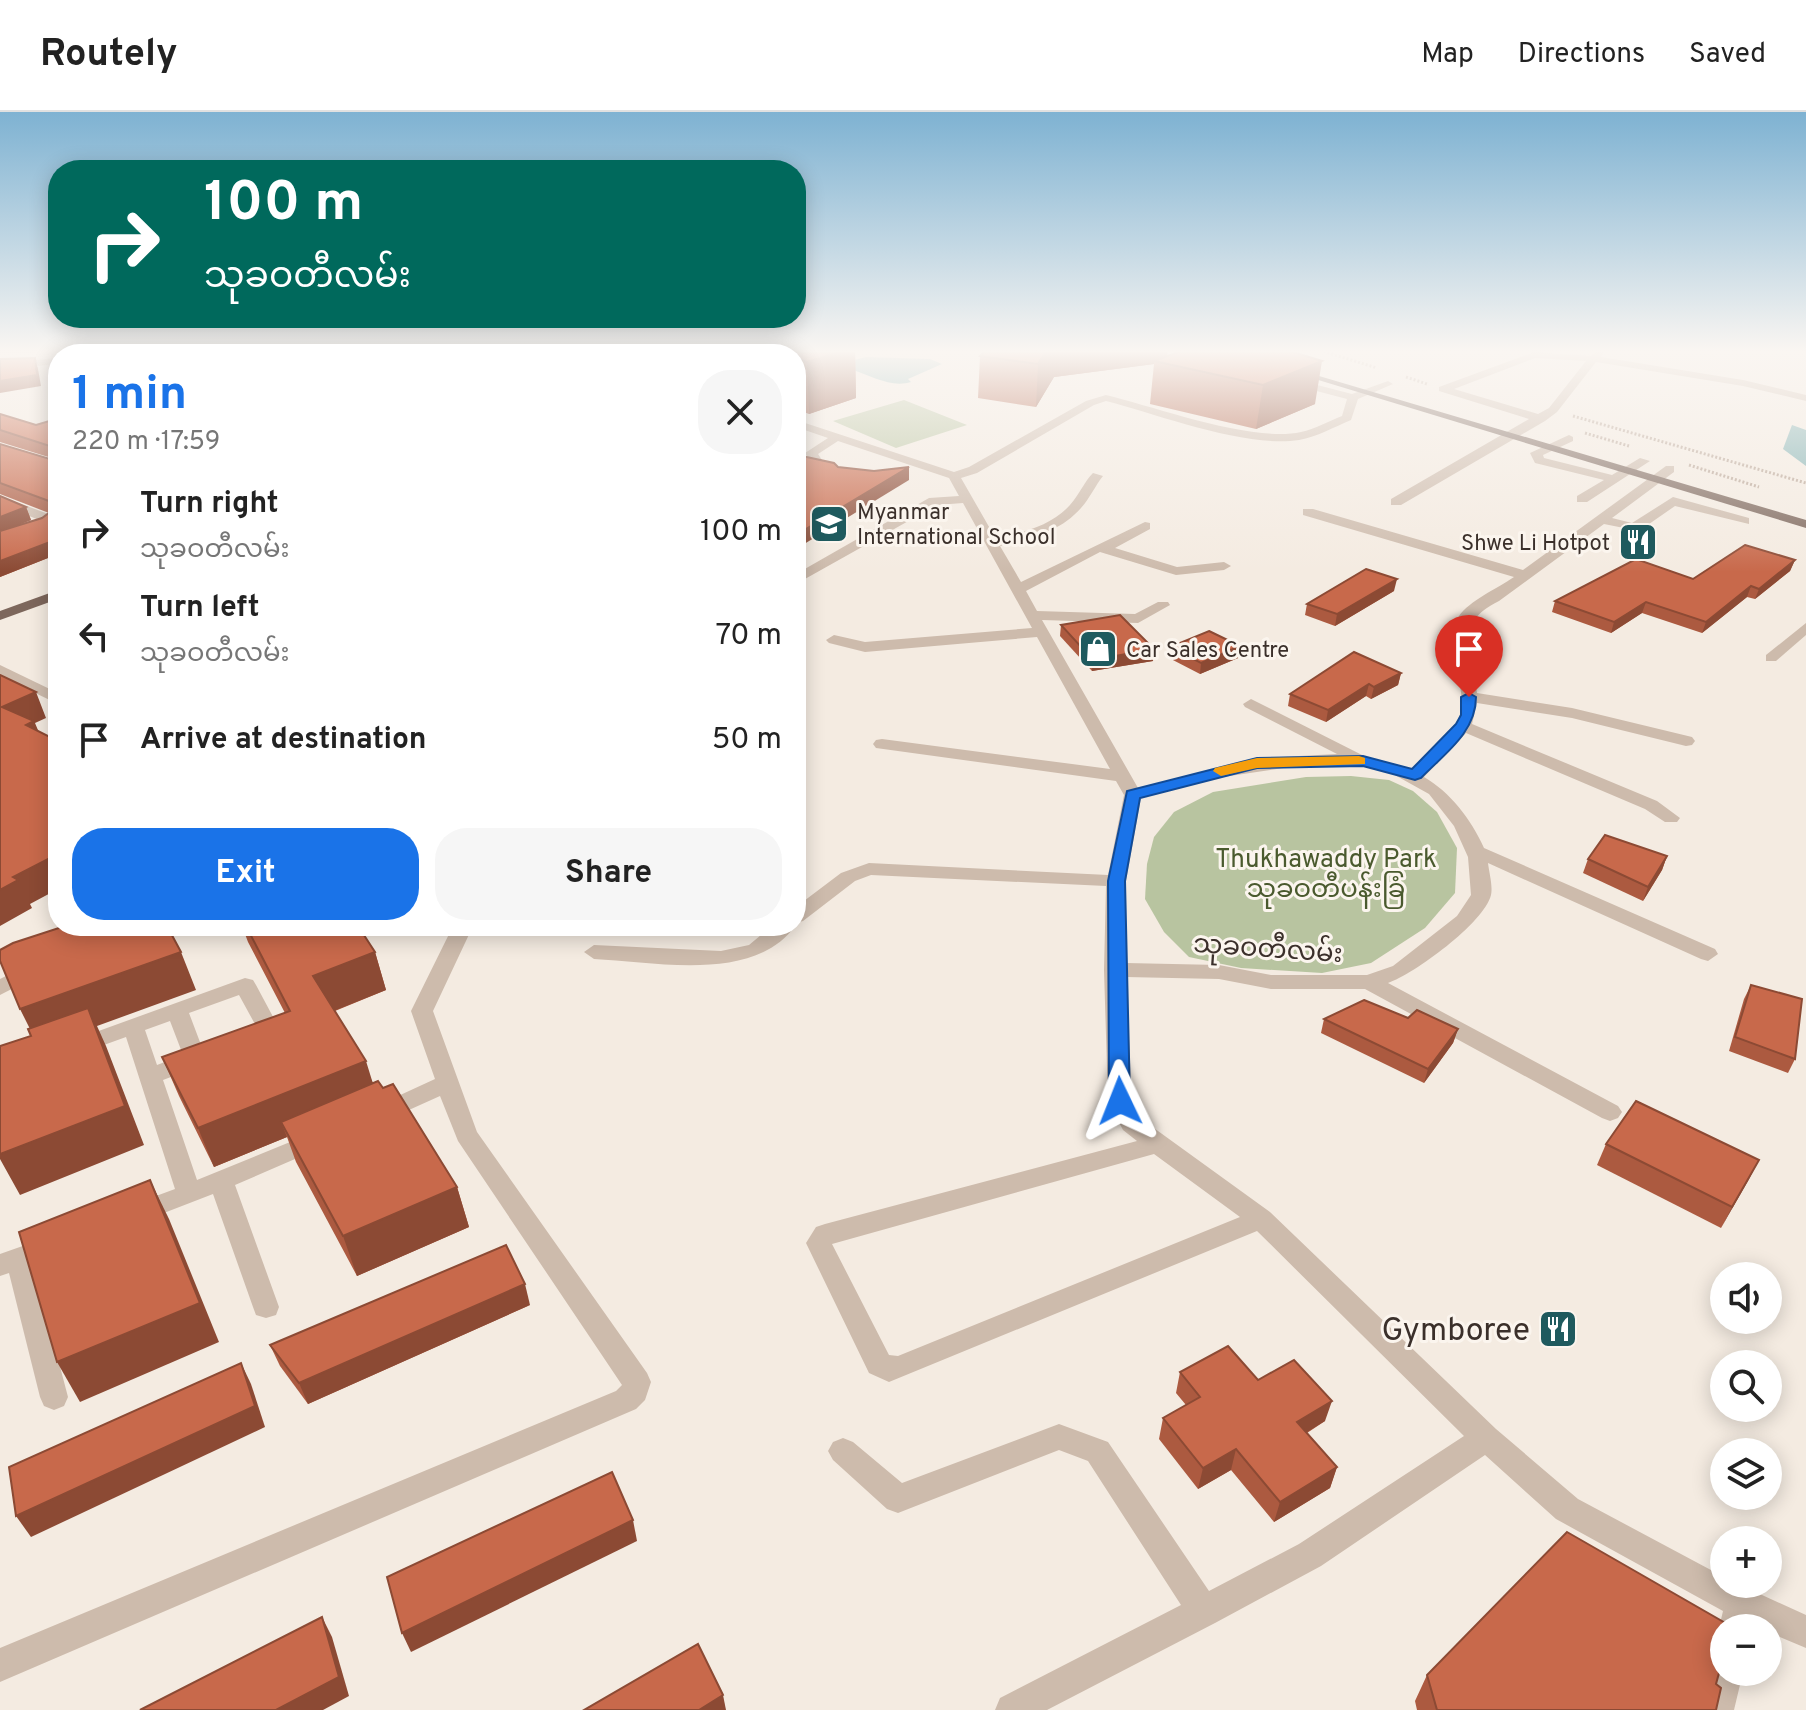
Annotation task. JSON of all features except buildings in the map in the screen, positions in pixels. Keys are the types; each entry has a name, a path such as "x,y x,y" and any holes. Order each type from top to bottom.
{"main road":[{"path":"1475,424 1511,434 1554,441 1626,470 1806,524"},
{"path":"1522,424 1542,424"},
{"path":"1569,439 1806,510"},
{"path":"0,616 48,598"}],"street":[{"path":"806,428 954,476 973,470 1054,424"},
{"path":"1211,424 1287,437 1299,436 1332,424"},
{"path":"1396,502 1511,434 1530,426"},
{"path":"831,470 819,466 811,453 837,437"},
{"path":"1569,439 1554,441 1536,453 1539,460 1613,479"},
{"path":"1582,499 1644,461"},
{"path":"907,473 931,469"},
{"path":"1415,775 1463,726 1468,715 1462,622 1468,611 1494,598 1670,469"},
{"path":"954,476 1127,785 1116,881 1115,970 1120,1101 1131,1124 1261,1219 1486,1438 1567,1509 1735,1614"},
{"path":"992,544 1044,531 1055,524 1082,499 1086,486 1097,476"},
{"path":"806,574 934,501 967,499"},
{"path":"0,500 46,518 46,523 40,526 0,540"},
{"path":"1601,519 1634,528 1673,501 1744,521"},
{"path":"1308,512 1524,575"},
{"path":"1018,589 1145,526"},
{"path":"1104,548 1176,571 1224,566"},
{"path":"1031,615 1138,619 1163,605"},
{"path":"1771,658 1806,627"},
{"path":"834,640 865,647 1041,632"},
{"path":"0,670 48,694"},
{"path":"1469,697 1572,713 1686,741"},
{"path":"1251,704 1363,761"},
{"path":"1463,726 1651,805 1671,818"},
{"path":"882,744 1127,785"},
{"name":"သုခဝတီလမ်း","path":"1115,970 1219,972 1271,982 1369,982 1400,971 1464,920 1481,895 1476,851 1456,813 1431,786 1415,775 1363,761 1257,763 1127,785"},
{"path":"1476,851 1708,954"},
{"path":"806,909 848,877 869,869 1116,881"},
{"path":"0,1665 626,1400 635,1391 637,1382 466,1135 422,1011 458,936"},
{"path":"594,952 721,958 756,950 773,936"},
{"path":"0,988 41,964"},
{"path":"1369,982 1610,1112"},
{"path":"59,1053 245,985 268,1028 228,1047 148,1077"},
{"path":"177,1010 195,1058"},
{"path":"133,1026 189,1194"},
{"path":"118,1221 352,1126 449,1082"},
{"path":"1157,1144 837,1228 825,1234 819,1243 879,1364 889,1370 901,1367 1261,1219"},
{"path":"221,1181 266,1307"},
{"path":"54,1397 9,1262 75,1237"},
{"path":"843,1451 898,1499 1059,1437 1098,1451 1204,1612"},
{"path":"1012,1710 1310,1555 1486,1438"},
{"path":"1782,1626 1806,1632"},
{"path":"1717,1710 1723,1686"}],"path":[{"path":"1600,424 1806,483"}],"green space":[{"path":"839,424 967,425 896,448"},
{"name":"Thukhawaddy Park သုခဝတီပန်းခြံ","path":"1351,776 1389,780 1413,791 1437,812 1457,848 1455,893 1425,928 1371,963 1322,973 1241,968 1189,957 1164,932 1145,899 1147,864 1154,837 1174,812 1213,792 1306,777"}],"water":[{"path":"1792,425 1806,430 1806,466 1783,449"}],"slow traffic":[{"path":"1221,771 1257,763 1359,761"}],"place":[{"name":"Myanmar International School","path":"829,524"},
{"name":"Shwe Li Hotpot","path":"1638,542"},
{"name":"Car Sales Centre","path":"1098,649"},
{"name":"Gymboree","path":"1558,1329"}],"route":[{"path":"1120,1101 1115,970 1116,881 1133,795 1257,763 1363,761 1415,775 1463,726 1468,715 1469,697"}]}
